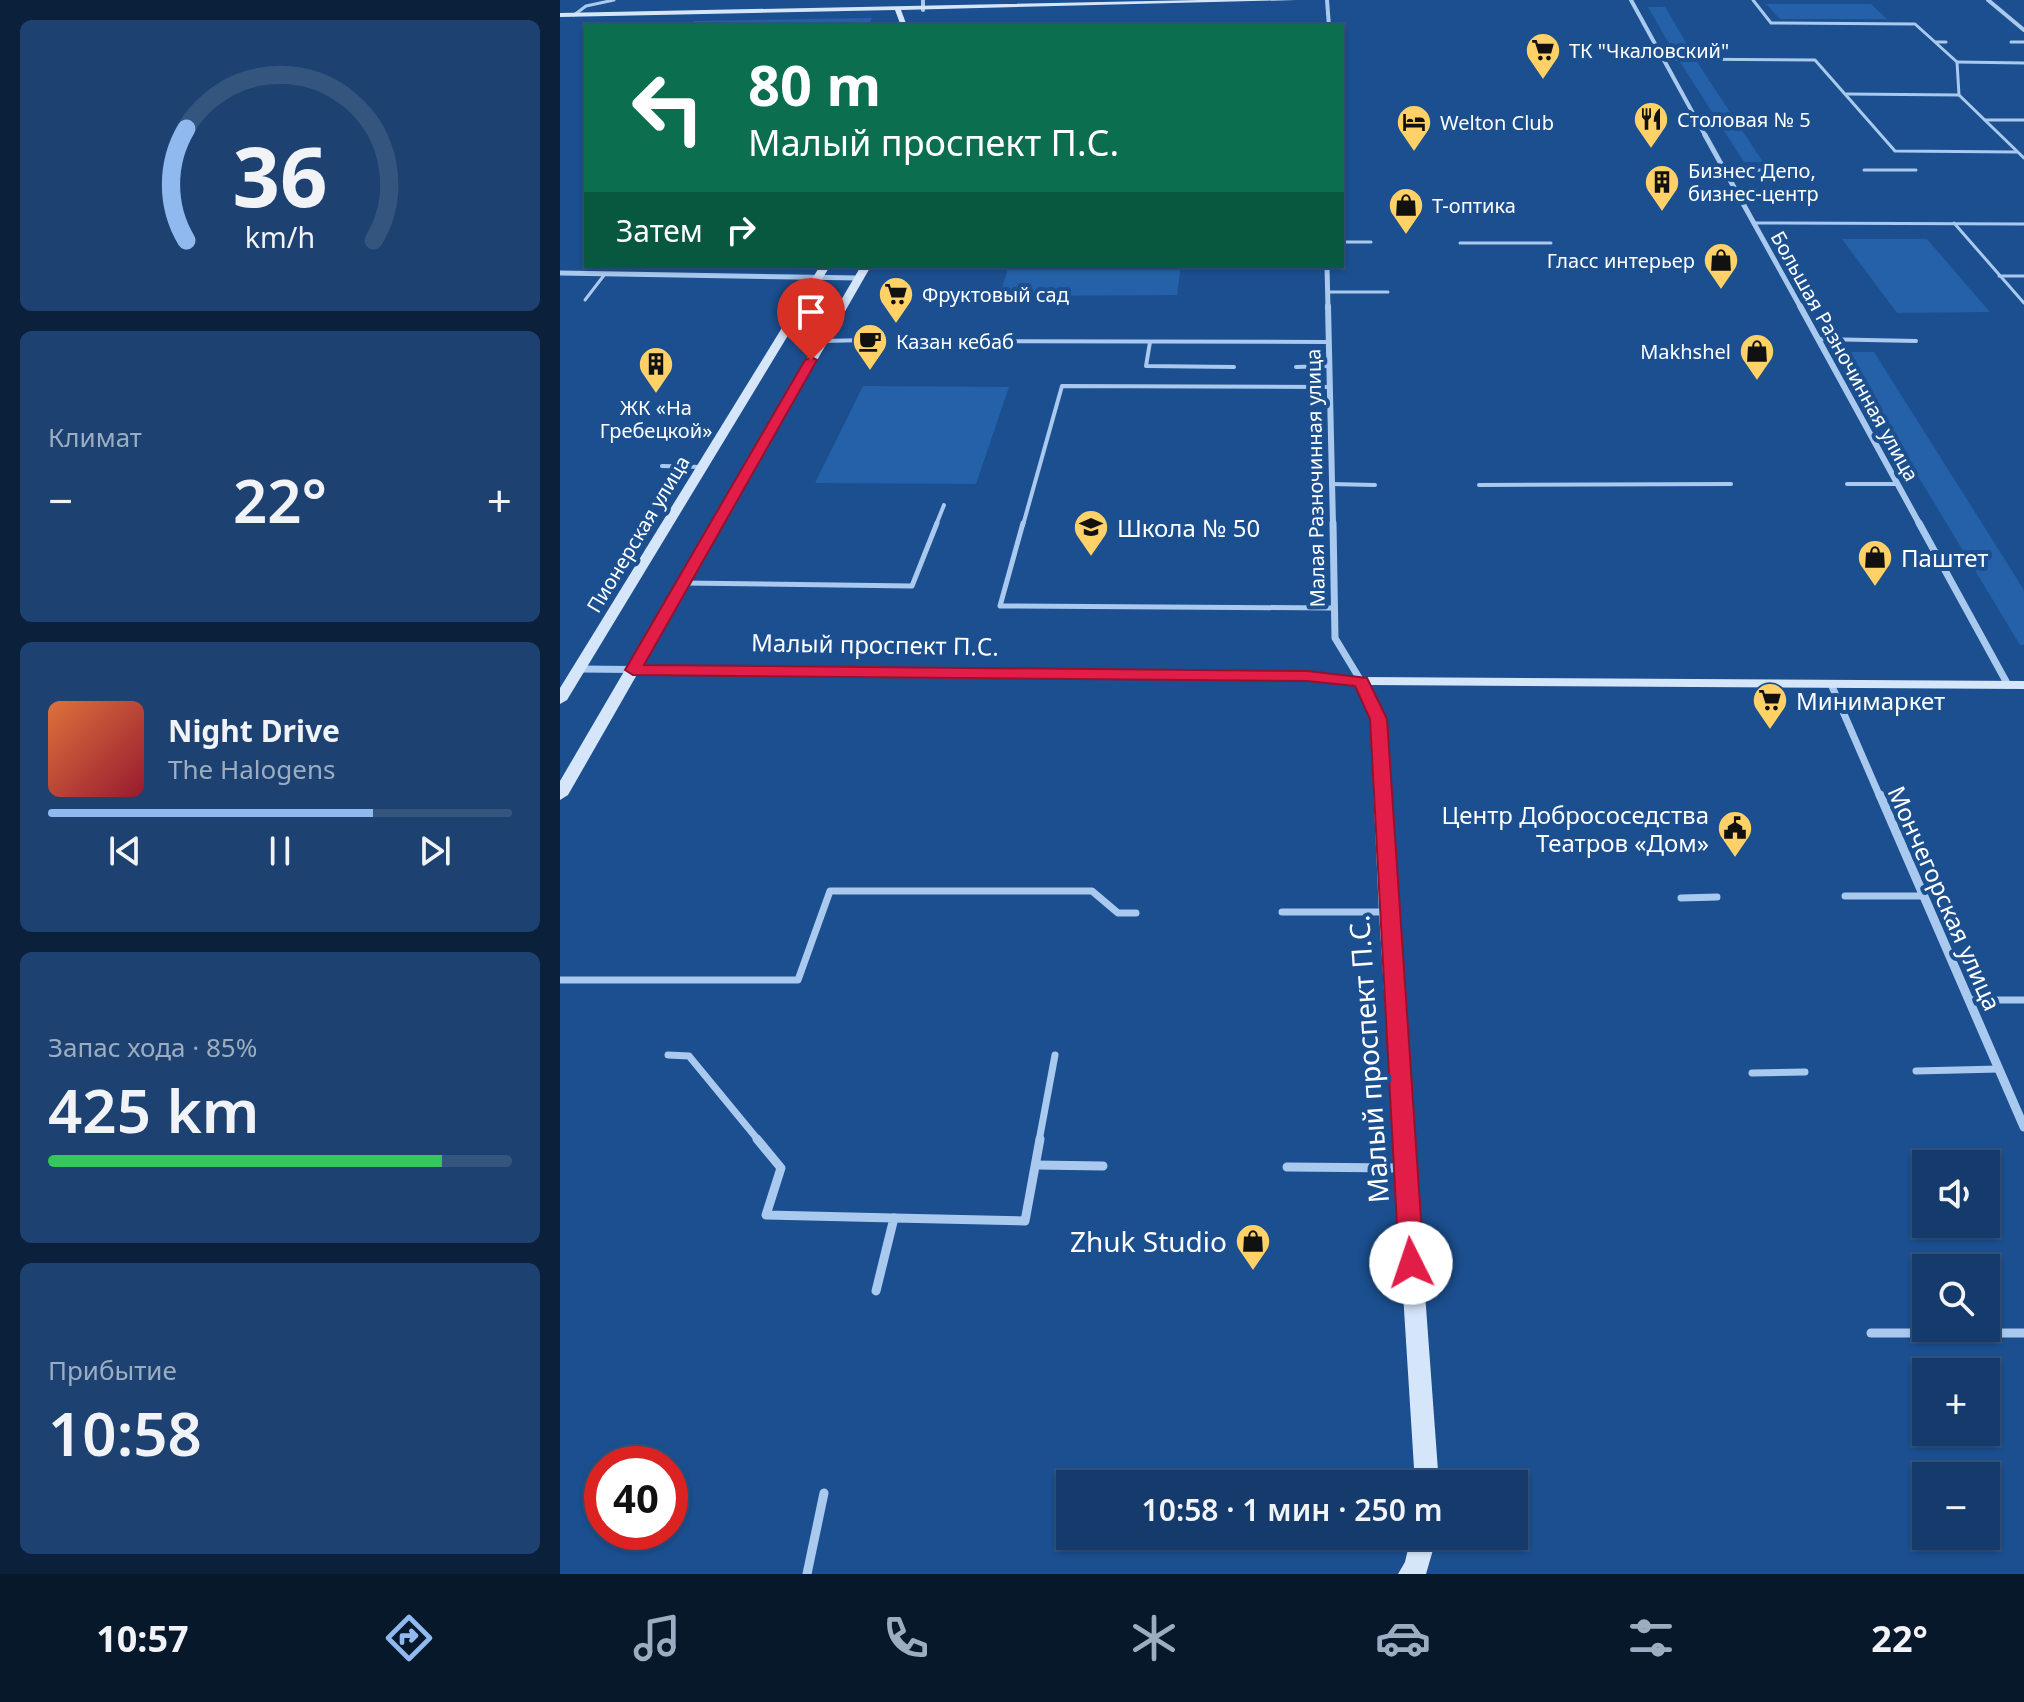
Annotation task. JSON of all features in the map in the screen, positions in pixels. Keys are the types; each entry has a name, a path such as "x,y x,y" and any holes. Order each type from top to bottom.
{"street":[{"path":"901,0 898,10 903,24"},
{"path":"923,0 925,14"},
{"path":"560,15 898,10 925,14 1293,0"},
{"path":"1327,0 1329,24"},
{"name":"Большая Разночинная улица","path":"1631,0 1898,484 2016,685"},
{"path":"1988,0 2024,30"},
{"name":"Малая Разночинная улица","path":"1327,268 1335,638 1361,681"},
{"name":"Пионерская улица","path":"560,700 821,272"},
{"path":"560,273 862,272"},
{"path":"560,795 862,272"},
{"name":"Малый проспект П.С.","path":"579,669 1307,676 1361,681 2016,685"},
{"name":"Малый проспект П.С.","path":"1361,681 1378,719 1426,1470"},
{"name":"Мончегорская улица","path":"1831,684 2024,1127"},
{"path":"1411,1574 1416,1568 1420,1550"}],"lane":[{"path":"574,15 586,6 614,0"},
{"path":"1753,0 1771,23 1915,24 1957,62 2024,63"},
{"path":"1935,42 1946,42"},
{"path":"2011,42 2024,42"},
{"path":"1664,59 1815,60 1895,151 2017,152"},
{"path":"1957,62 1959,95 2024,158"},
{"path":"1846,94 1959,95"},
{"path":"1985,120 2024,120"},
{"path":"1725,170 1792,170"},
{"path":"1864,170 1916,170"},
{"path":"1754,223 2024,224"},
{"path":"1954,223 2023,302"},
{"path":"1344,242 1371,242"},
{"path":"1460,243 1551,243"},
{"path":"585,300 605,274"},
{"path":"1999,276 2024,276"},
{"path":"1327,292 1388,292"},
{"path":"1818,339 1916,341"},
{"path":"822,341 870,340"},
{"path":"969,341 1328,342"},
{"path":"1150,342 1146,366 1234,367"},
{"path":"1296,367 1329,366"},
{"path":"1329,387 1062,386 1000,606 1333,608"},
{"path":"662,466 702,467"},
{"path":"1331,484 1375,485"},
{"path":"1479,485 1731,484"},
{"path":"1847,484 1898,484"},
{"path":"683,583 912,586 944,505"},
{"path":"560,980 798,980 830,891 1092,891 1118,913 1136,913"},
{"path":"1845,896 1922,896"},
{"path":"1681,898 1717,897"},
{"path":"1282,912 1388,912"},
{"path":"1969,1000 2024,1000"},
{"path":"668,1055 689,1056 781,1168 766,1215 1025,1221 1055,1055"},
{"path":"1916,1071 1999,1069"},
{"path":"1752,1073 1805,1072"},
{"path":"1036,1165 1103,1166"},
{"path":"1287,1167 1405,1168"},
{"path":"876,1291 894,1218"},
{"path":"1871,1333 2024,1333"},
{"path":"807,1574 824,1493"}],"shaded area":[{"path":"1766,4 1871,4 1887,19 1780,19"},
{"path":"1648,7 1665,7 1693,54 1675,54"},
{"path":"872,18 869,24 691,24 695,21"},
{"path":"1680,62 1697,62 1763,162 1744,162"},
{"path":"1842,239 1927,239 1990,312 1897,313"},
{"path":"1008,268 1181,268 1177,295 999,296"},
{"path":"1843,352 1874,352 2024,590 2024,645 2020,645"},
{"path":"863,386 1009,387 976,484 815,483"}],"place":[{"name":"ТК \"Чкаловский\"","path":"1543,81"},
{"name":"Столовая № 5","path":"1651,150"},
{"name":"Welton Club","path":"1414,153"},
{"name":"Бизнес Депо, бизнес-центр","path":"1662,213"},
{"name":"Т-оптика","path":"1406,236"},
{"name":"Гласс интерьер","path":"1721,291"},
{"name":"Фруктовый сад","path":"896,325"},
{"name":"Казан кебаб","path":"870,372"},
{"name":"Makhshel","path":"1757,382"},
{"name":"ЖК «На Гребецкой»","path":"656,395"},
{"name":"Школа № 50","path":"1091,558"},
{"name":"Паштет","path":"1875,588"},
{"name":"Минимаркет","path":"1770,731"},
{"name":"Центр Добрососедства Театров «Дом»","path":"1735,859"},
{"name":"Zhuk Studio","path":"1253,1272"}],"route":[{"path":"811,360 633,670 1307,676 1361,681 1378,719 1411,1263"}]}
